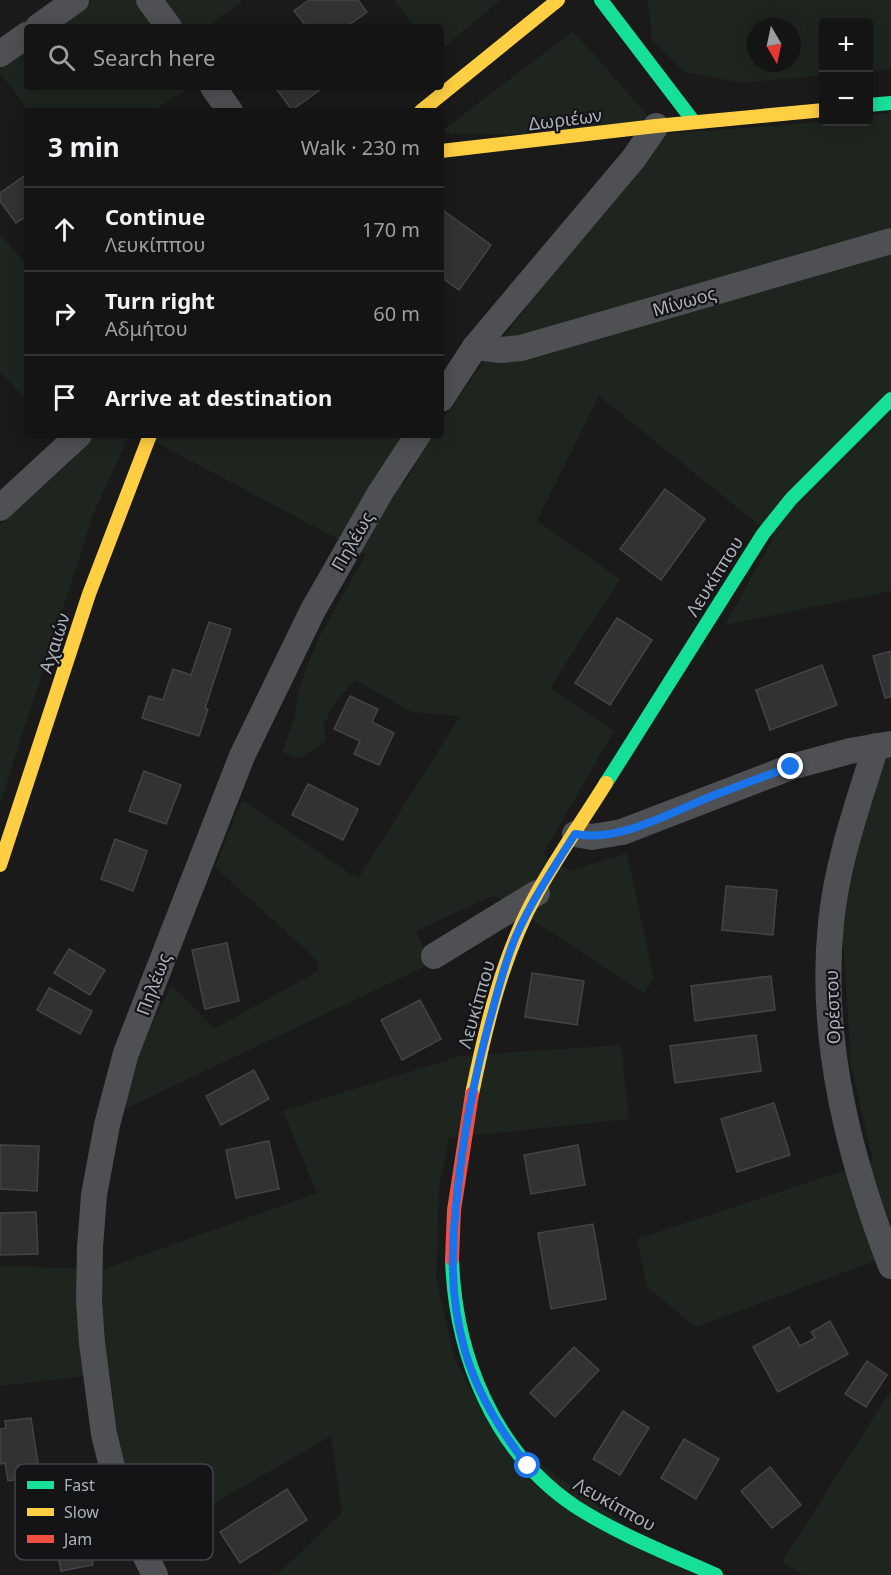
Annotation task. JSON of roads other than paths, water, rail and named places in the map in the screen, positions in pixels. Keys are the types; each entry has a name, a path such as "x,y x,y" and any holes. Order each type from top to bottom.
{"street":[{"path":"42,24 76,0"},
{"path":"149,0 167,24"},
{"path":"425,108 558,0"},
{"path":"601,0 694,122"},
{"path":"0,54 24,37"},
{"path":"215,90 228,108"},
{"path":"873,105 891,103"},
{"name":"Δωριέων","path":"444,152 656,126 819,110"},
{"path":"444,394 475,347 634,158 656,126"},
{"name":"Μίνωος","path":"475,347 501,350 521,348 891,241"},
{"name":"Λευκίππου","path":"716,1575 588,1514 572,1504 537,1475 507,1438 478,1386 465,1349 457,1310 452,1248 466,1124 476,1069 502,974 516,936 537,893 763,534 791,499 891,399"},
{"path":"0,508 76,438"},
{"name":"Αχαιών","path":"0,865 91,584 119,508 149,438"},
{"name":"Πηλέως","path":"111,1464 104,1434 93,1343 89,1301 90,1247 94,1195 107,1125 126,1053 242,756 313,610 380,493 416,438"},
{"path":"575,834 592,837 622,832 780,771 816,760 884,745"},
{"name":"Ορέστου","path":"884,745 846,842 836,893 830,950 830,996 832,1046 842,1106 865,1193 891,1266"},
{"path":"434,956 537,893"},
{"name":"Πηλέως","path":"148,1560 155,1575"}]}
